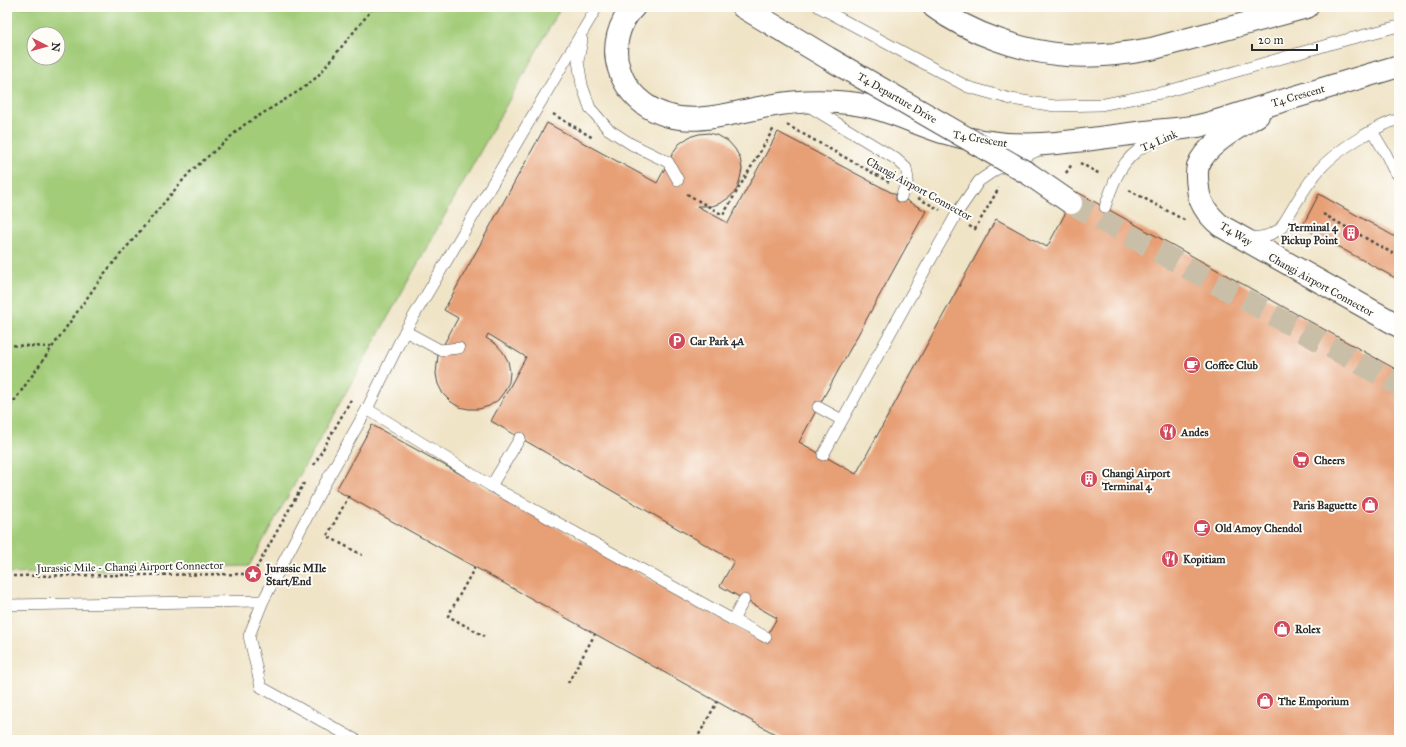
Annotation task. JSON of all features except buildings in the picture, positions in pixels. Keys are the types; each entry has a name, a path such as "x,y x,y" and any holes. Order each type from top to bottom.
{"main road":[{"name":"T4 Crescent","path":"634,7 628,13 619,31 616,47 617,64 622,80 629,90 642,102 663,114 689,119 728,115 769,106 801,102 829,101 852,103 875,108 943,132 982,141 1012,145 1054,143 1198,126 1399,66"},
{"name":"T4 Departure Drive","path":"743,7 1028,174 1071,203"},
{"path":"934,7 959,23 985,35 1013,44 1039,51 1066,55 1093,56 1126,54 1152,49 1307,7"},
{"name":"T4 Way","path":"1275,103 1218,142 1204,154 1198,167 1197,179 1198,193 1203,207 1212,219 1232,233 1399,326"}],"lane":[{"path":"356,740 261,688 249,636 263,601 319,494 367,409 405,331 584,32 597,7"},
{"path":"819,7 968,87 1011,99 1055,106 1100,105 1165,92 1334,43 1399,26"},
{"path":"584,32 578,60 582,85 590,108 608,130 631,144 668,162 678,180"},
{"path":"801,102 896,159 906,168 908,179 903,194"},
{"path":"1232,233 1247,237 1260,238 1273,234 1280,228 1320,169 1331,159 1372,130 1399,119"},
{"name":"T4 Link","path":"1105,207 1114,181 1124,165 1137,150 1198,126"},
{"path":"1372,130 1393,169 1399,176"},
{"path":"823,455 954,218 979,181 995,170 1054,143"},
{"path":"405,331 440,350 459,348"},
{"path":"818,406 842,420"},
{"path":"367,409 491,486 766,637"},
{"path":"491,486 520,438"},
{"path":"733,620 744,600"},
{"path":"7,605 263,601"}],"path":[{"path":"7,412 51,347 104,274 189,173 244,125 302,89 317,77 374,7"},
{"name":"Changi Airport Connector","path":"785,124 903,194 975,229 1000,188"},
{"path":"685,193 723,215 774,127"},
{"path":"1063,179 1075,160 1190,223"},
{"path":"1323,214 1399,257"},
{"path":"7,345 51,347"},
{"path":"349,496 327,536 362,555"},
{"path":"475,567 448,616 484,636"},
{"name":"Jurassic Mile - Changi Airport Connector","path":"7,576 253,574"},
{"path":"568,683 595,634"},
{"path":"696,740 717,702"}],"green space":[{"path":"7,7 561,7 249,566 7,573"}],"tunnel":[{"path":"1071,203 1399,385"}],"place":[{"name":"Terminal 4 Pickup Point","path":"1351,233"},
{"name":"Car Park 4A","path":"677,341"},
{"name":"Coffee Club","path":"1192,365"},
{"name":"Andes","path":"1168,432"},
{"name":"Cheers","path":"1301,460"},
{"name":"Changi Airport Terminal 4","path":"1089,479"},
{"name":"Paris Baguette","path":"1370,505"},
{"name":"Old Amoy Chendol","path":"1202,528"},
{"name":"Kopitiam","path":"1170,559"},
{"name":"Jurassic MIle Start/End","path":"253,574"},
{"name":"Rolex","path":"1282,629"},
{"name":"The Emporium","path":"1265,701"}]}
